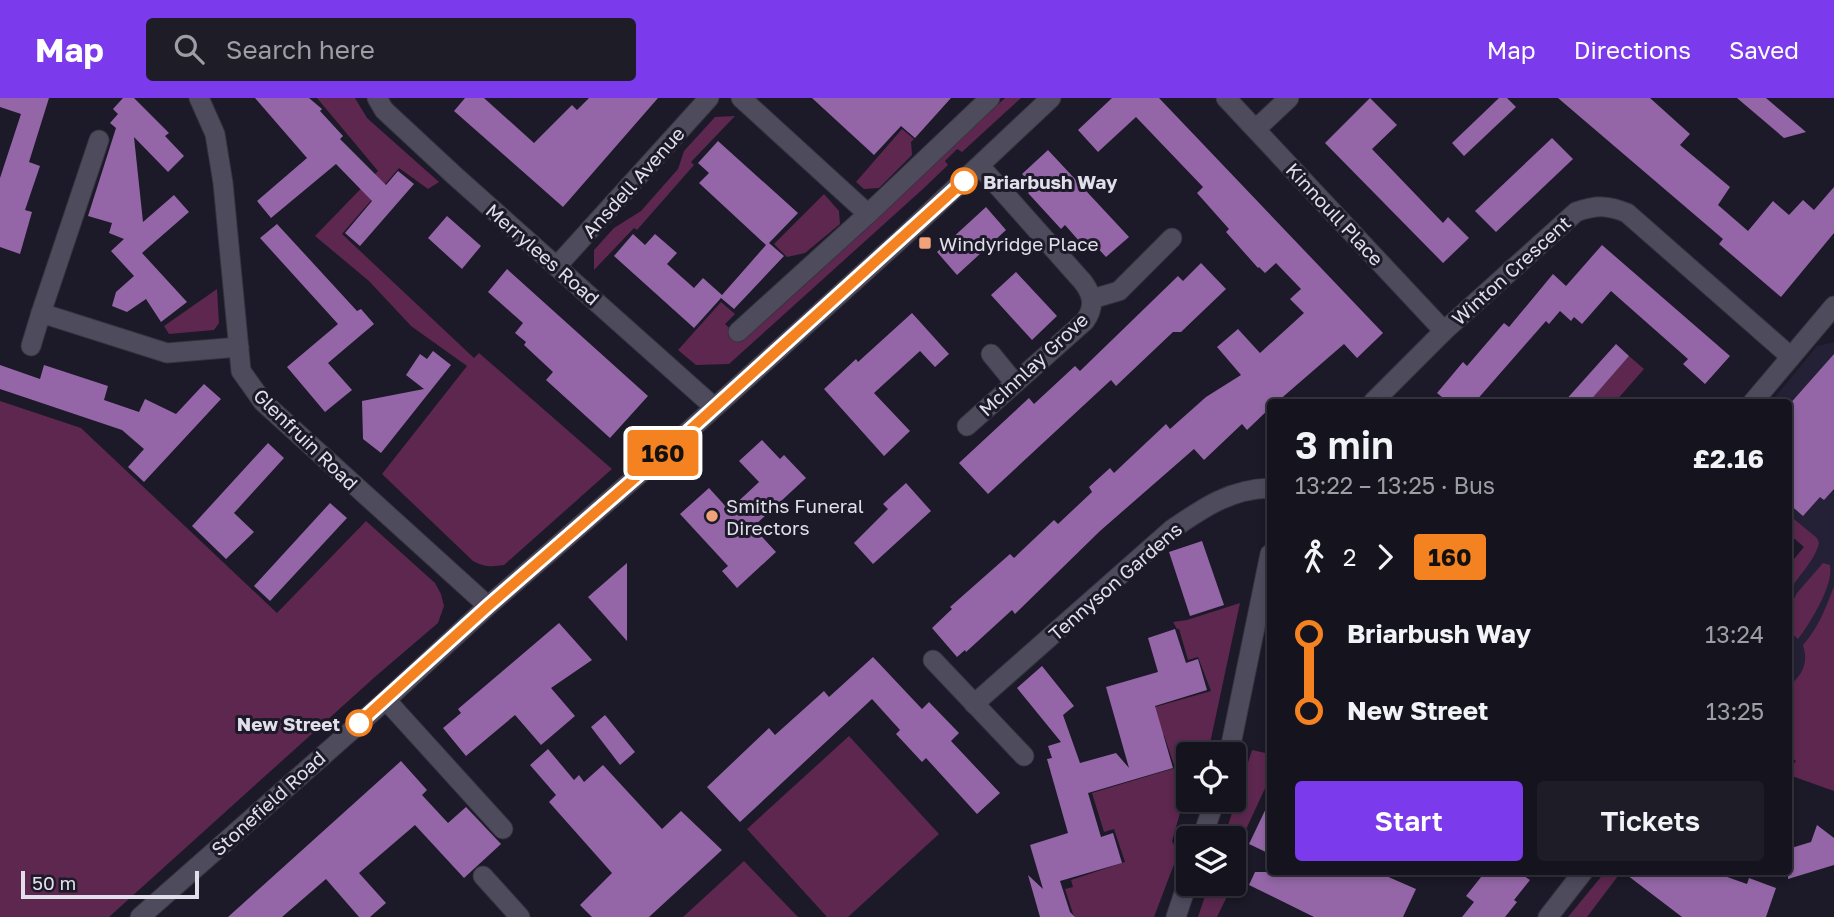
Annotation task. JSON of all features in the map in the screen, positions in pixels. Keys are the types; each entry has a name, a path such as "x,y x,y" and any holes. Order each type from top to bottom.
{"street":[{"name":"Glenfruin Road","path":"200,98 215,134 223,183 241,371 264,402 488,606"},
{"name":"Merrylees Road","path":"377,98 384,110 455,177 714,407"},
{"name":"Ansdell Avenue","path":"556,266 709,98"},
{"path":"741,98 868,214"},
{"path":"738,332 990,98"},
{"name":"Stonefield Road","path":"140,917 714,407 980,166 1051,98"},
{"name":"Kinnoull Place","path":"1226,98 1444,331"},
{"path":"1255,129 1289,98"},
{"path":"31,346 99,140"},
{"name":"McInnlay Grove","path":"967,426 1084,321 1091,312 1092,299 1090,290 980,166"},
{"name":"Winton Crescent","path":"1376,399 1444,331 1576,212 1595,205 1628,213 1791,357"},
{"name":"McInnlay Grove","path":"1092,299 1119,291 1172,238"},
{"path":"1756,399 1834,306"},
{"path":"41,313 167,353 239,347"},
{"path":"991,354 1014,382"},
{"name":"Tennyson Gardens","path":"974,704 1171,530 1200,510 1233,493 1267,488"},
{"path":"1232,742 1267,581"},
{"path":"933,660 1024,756"},
{"path":"386,700 503,829"},
{"path":"1548,917 1581,875"},
{"path":"483,876 520,917"},
{"path":"1176,917 1183,896"}],"shaded area":[{"path":"317,98 355,98 367,118 439,182 428,189 399,168 342,234 474,358 479,353 612,469 504,565 488,566 473,561 382,474 467,366 411,326 369,281 315,236 378,171"},
{"path":"1005,98 1021,98 962,152 957,149 945,161 948,165 924,188 729,364 696,365 678,350 721,302 735,314 725,324 741,339"},
{"path":"735,116 691,162 694,165 637,230 634,228 594,270 594,250 614,228 641,211 678,169 684,151 715,117"},
{"path":"902,129 914,139 911,142 912,155 879,188 864,189 856,182"},
{"path":"824,194 839,211 840,224 805,253 787,257 774,244"},
{"path":"217,289 219,323 214,330 169,334 164,326"},
{"path":"1834,342 1834,791 1792,776 1792,766 1796,761 1792,758 1792,561 1804,547 1792,537 1792,399 1773,399 1817,346"},
{"path":"1629,356 1644,369 1618,399 1592,399"},
{"path":"0,401 81,428 277,613 366,521 435,583 444,606 438,623 109,917 0,917"},
{"path":"1792,517 1817,538 1819,543 1813,557 1792,588 1792,561 1804,547 1792,537"},
{"path":"1823,563 1830,565 1825,593 1798,639 1792,634 1792,603 1797,593"},
{"path":"1834,586 1834,791 1792,776 1792,766 1796,761 1792,758 1792,683 1805,663 1803,645 1821,617"},
{"path":"1240,603 1210,742 1176,742 1176,812 1180,812 1172,841 1176,849 1176,859 1154,917 1074,917 1065,889 1073,887 1071,880 1125,862 1114,829 1104,832 1092,793 1175,768 1164,735 1158,737 1148,709 1211,691 1198,657 1188,660 1179,629 1173,622"},
{"path":"849,736 939,834 848,917 827,917 747,829"},
{"path":"1252,750 1267,753 1267,784 1246,829 1246,826 1228,826 1232,812 1246,812 1246,769"},
{"path":"744,861 798,917 683,917"},
{"path":"1603,875 1619,875 1587,917 1568,917"},
{"path":"1205,896 1227,896 1217,917 1198,917"}],"building":[{"path":"0,98 49,98 29,162 40,166 25,210 32,212 20,254 0,247 0,178 21,114 0,107"},
{"path":"123,98 134,98 169,133 165,136 184,156 168,172 134,137 143,222 174,195 189,212 142,253 187,302 161,322 146,299 127,312 112,306 116,292 134,276 111,251 124,239 109,233 112,223 88,216 116,128 110,123 118,114 113,109"},
{"path":"255,98 309,98 322,109 320,111 343,136 340,139 386,185 398,171 414,184 360,246 345,233 372,201 336,164 271,218 257,201 307,158"},
{"path":"465,98 484,98 534,143 572,105 577,110 589,98 658,98 563,207 454,111"},
{"path":"812,98 951,98 915,138 901,126 874,155"},
{"path":"1112,98 1159,98 1383,333 1357,358 1344,344 1280,399 1267,399 1267,411 1247,430 1242,424 1204,460 1194,449 1100,531 1015,614 1012,610 957,657 932,628 952,609 950,607 1010,554 1014,558 1054,520 1058,524 1092,492 1089,487 1110,468 1114,473 1166,424 1170,429 1206,397 1241,375 1217,347 1238,329 1260,353 1304,313 1290,299 1301,289 1276,263 1265,273 1258,268 1226,232 1229,229 1197,193 1203,187 1136,117 1098,152 1078,130"},
{"path":"1370,98 1397,125 1372,149 1443,223 1448,217 1469,238 1443,263 1325,143"},
{"path":"1499,98 1507,98 1516,107 1464,156 1452,143"},
{"path":"1558,98 1650,98 1690,134 1680,145 1730,187 1718,205 1748,231 1773,201 1789,215 1803,200 1814,210 1834,187 1834,233 1781,297 1719,244 1723,239"},
{"path":"1737,98 1766,98 1806,132 1784,138"},
{"path":"1552,138 1573,159 1496,232 1475,211"},
{"path":"718,141 798,213 769,243 784,256 734,309 721,298 694,328 614,256 633,234 645,245 655,234 677,253 667,264 694,288 703,278 722,295 766,245 699,183 709,173 698,163"},
{"path":"1048,150 1129,237 1106,257 1094,244 1087,250 1065,225 1061,229 1028,193 1035,187 1022,174"},
{"path":"986,207 1006,230 957,275 937,252"},
{"path":"447,216 481,246 462,269 428,238"},
{"path":"277,224 357,311 361,309 374,324 328,363 352,390 325,412 287,367 338,324 260,238"},
{"path":"1602,245 1730,356 1705,384 1683,364 1688,359 1611,291 1582,324 1574,317 1571,321 1560,311 1549,324 1546,321 1478,399 1444,399 1437,393 1463,362 1467,366 1504,323 1509,327 1553,274 1566,286"},
{"path":"1201,263 1226,289 1181,332 1173,332 1116,386 1111,380 988,494 959,463 1029,398 1034,404 1075,366 1080,371 1178,276 1183,281"},
{"path":"507,269 648,396 610,438 546,380 553,372 515,333 523,323 488,292"},
{"path":"1016,272 1057,316 1032,340 991,295"},
{"path":"912,313 949,354 935,367 920,351 874,393 910,431 884,456 824,389"},
{"path":"1616,344 1629,356 1592,399 1567,399"},
{"path":"433,351 451,365 381,453 363,439 362,401 424,389 406,375 420,354 427,359"},
{"path":"1834,354 1834,489 1824,500 1820,497 1803,516 1792,506 1792,401"},
{"path":"0,365 40,379 44,365 108,386 104,400 139,412 145,399 176,414 204,384 221,399 144,482 128,467 144,449 122,430 0,389"},
{"path":"762,440 780,459 784,455 806,478 753,527 776,552 737,588 722,571 728,566 680,514 709,488 729,510 759,482 739,461"},
{"path":"268,443 284,458 234,513 254,532 226,559 192,526"},
{"path":"906,483 931,511 873,564 854,543 888,509 883,504"},
{"path":"330,503 347,518 270,601 254,586"},
{"path":"1202,541 1224,605 1190,616 1169,552"},
{"path":"627,563 627,641 588,597"},
{"path":"559,623 592,660 551,688 575,716 541,745 515,715 466,756 443,728 461,713 458,709"},
{"path":"1175,629 1186,663 1198,659 1207,690 1155,706 1173,768 1088,793 1101,837 1113,833 1122,863 1060,881 1070,912 1075,917 1040,917 1028,875 1043,889 1030,845 1068,833 1047,759 1052,758 1048,746 1061,742 1017,688 1042,666 1074,706 1063,715 1080,763 1116,753 1129,768 1106,687 1158,672 1148,638"},
{"path":"873,657 922,709 929,702 959,733 951,741 1000,793 977,814 926,758 922,762 896,734 900,730 872,699 740,822 707,787 769,728 775,735 824,691 829,697"},
{"path":"605,715 635,752 620,765 591,727"},
{"path":"548,749 574,780 579,775 584,782 603,765 662,829 681,811 722,850 649,917 592,917 580,905 612,873 549,802 556,795 530,765"},
{"path":"401,761 427,790 422,795 448,823 466,807 501,844 464,878 415,825 359,873 386,903 370,917 359,917 326,879 282,917 228,917"},
{"path":"1267,806 1267,853 1249,844"},
{"path":"1817,825 1834,838 1834,865 1788,879 1788,875 1792,875 1792,848 1811,842"},
{"path":"1255,872 1267,872 1267,875 1384,875 1416,889 1403,917 1314,917 1249,885"},
{"path":"1483,875 1522,875 1530,880 1505,917 1462,917 1474,902 1466,896"},
{"path":"1627,875 1722,875 1747,884 1749,878 1776,888 1766,917 1682,917"}],"bus line":[{"name":"160","path":"359,723 682,437 964,181"}],"place":[{"name":"Briarbush Way","path":"964,181"},
{"name":"Windyridge Place","path":"925,243"},
{"name":"Smiths Funeral Directors","path":"712,516"},
{"name":"New Street","path":"359,723"}]}
